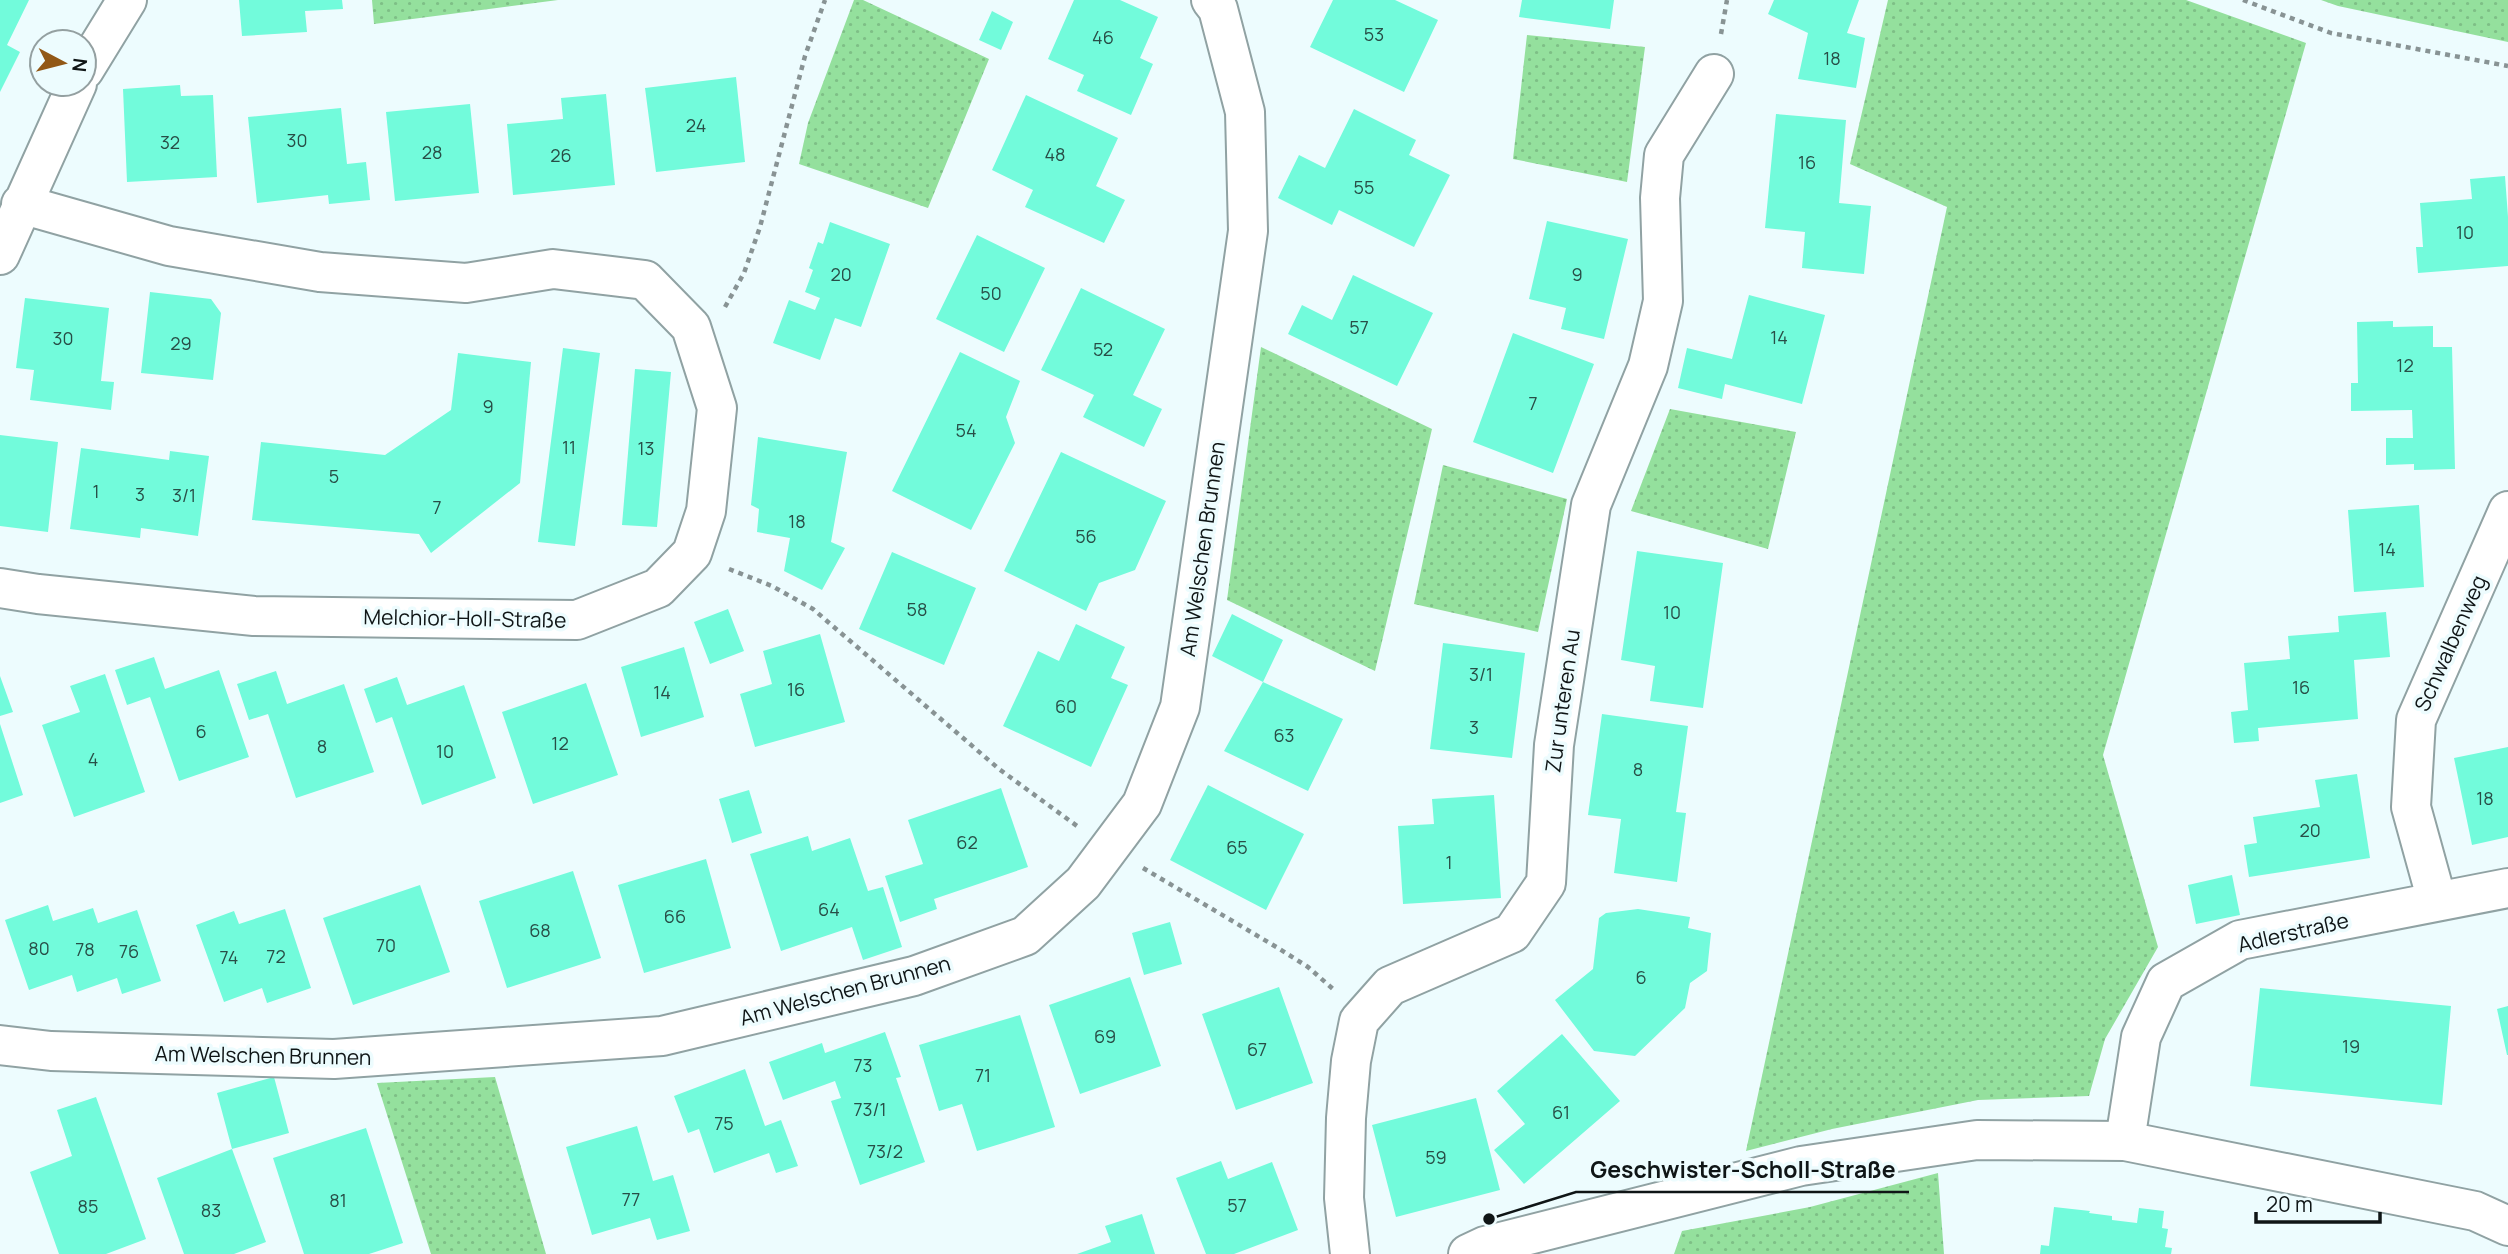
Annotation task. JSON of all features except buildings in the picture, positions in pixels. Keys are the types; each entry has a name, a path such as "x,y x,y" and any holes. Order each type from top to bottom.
{"street":[{"path":"98,47 127,0"},
{"name":"Am Welschen Brunnen","path":"0,1045 51,1051 334,1059 662,1036 915,976 1025,936 1083,883 1142,804 1180,707 1248,231 1245,112 1218,9 1211,0"},
{"name":"Zur unteren Au","path":"1359,1021 1390,986 1512,933 1546,883 1554,745 1591,505 1648,366 1663,301 1660,198 1664,155 1714,74"},
{"path":"0,255 70,98"},
{"name":"Melchior-Holl-Straße","path":"0,588 254,615 577,620 658,588 692,553 706,510 716,408 691,327 645,280 553,269 466,284 320,272 169,246 21,204"},
{"name":"Schwalbenweg","path":"2437,901 2411,807 2416,720 2508,511"},
{"name":"Adlerstraße","path":"2125,1141 2141,1037 2166,982 2240,940 2508,888"},
{"path":"1350,1254 1344,1198 1346,1118 1351,1061 1359,1021"},
{"path":"1468,1254 1485,1246 1801,1166 1977,1140 2125,1141 2475,1211 2508,1226"}],"path":[{"path":"691,327 720,315 744,273 770,191 805,56 825,0"},
{"path":"2243,0 2331,33 2508,66"},
{"path":"692,553 772,586 813,609 999,769 1110,850 1148,870 1308,967 1335,990 1359,1021"}],"green space":[{"path":"372,0 558,0 374,24"},
{"path":"854,0 863,0 989,59 928,208 799,164 808,123"},
{"path":"1888,0 2186,0 2306,43 2103,755 2158,947 2105,1039 2089,1096 1978,1100 1832,1129 1746,1151 1947,207 1850,164"},
{"path":"2321,0 2508,0 2508,42 2338,6"},
{"path":"1527,35 1645,47 1627,182 1513,159"},
{"path":"1261,347 1432,429 1375,671 1227,600"},
{"path":"1670,409 1796,432 1768,549 1631,511"},
{"path":"1443,465 1567,499 1538,632 1414,604"},
{"path":"495,1077 546,1254 431,1254 377,1083"},
{"path":"1938,1173 1944,1254 1674,1254 1682,1231 1810,1207"}],"place":[{"name":"Geschwister-Scholl-Straße","path":"1489,1219"}]}
